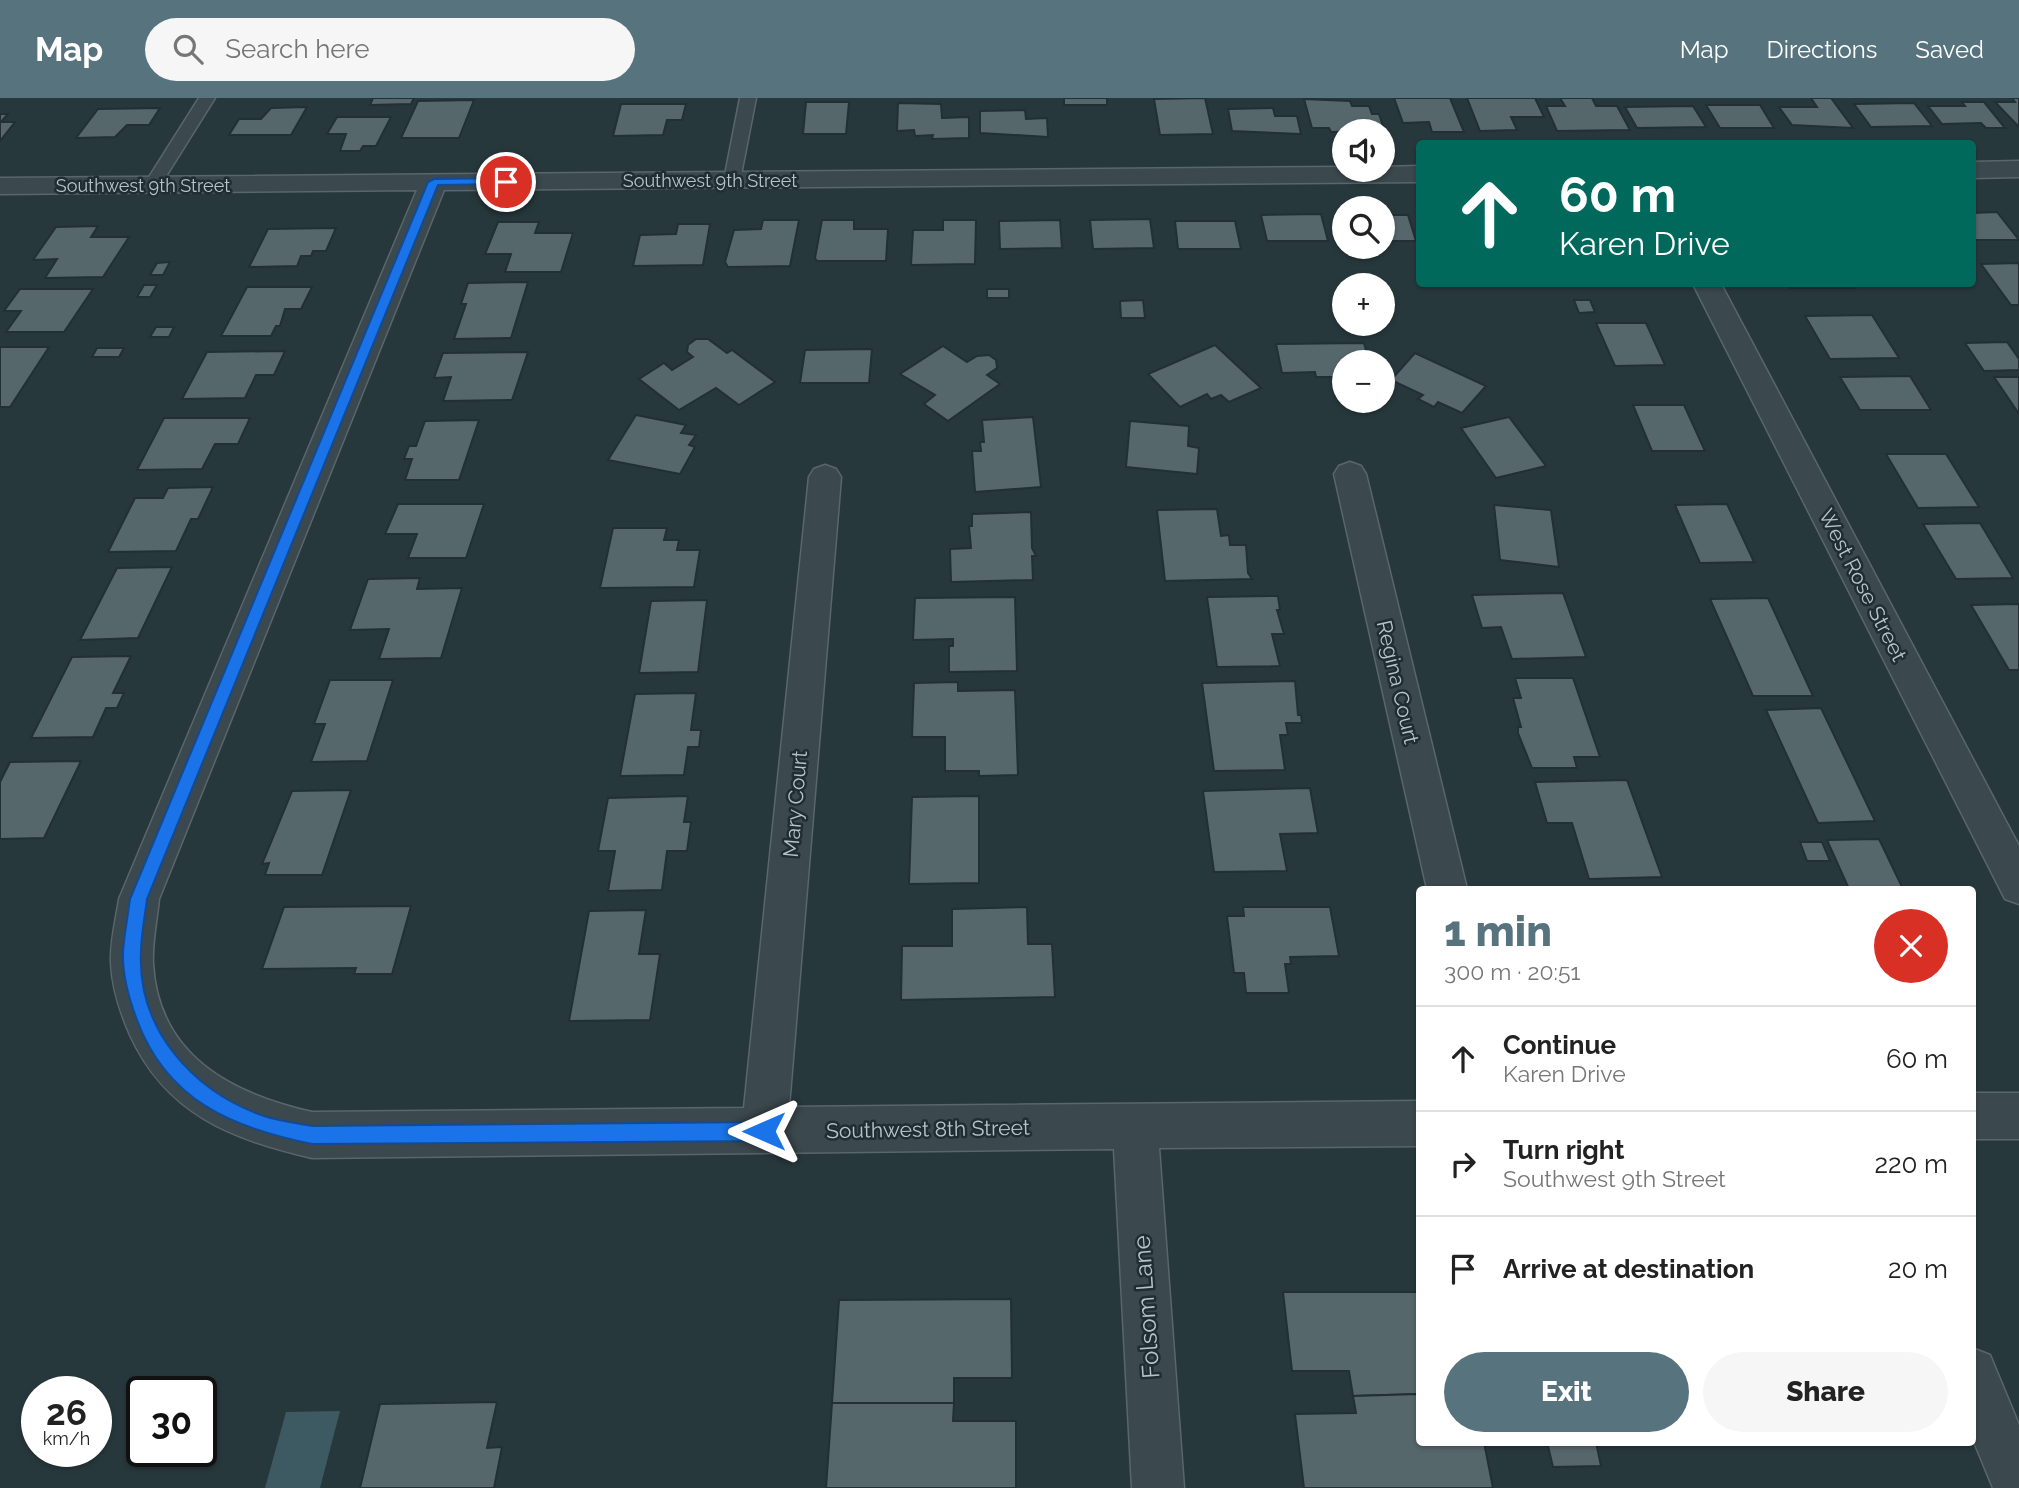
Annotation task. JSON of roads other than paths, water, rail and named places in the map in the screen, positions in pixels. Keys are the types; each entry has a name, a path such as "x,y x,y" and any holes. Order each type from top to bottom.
{"street":[{"path":"1976,170 2019,169"},
{"name":"Southwest 9th Street","path":"4,191 152,185 1416,174"},
{"name":"Southwest 8th Street","path":"434,182 179,796 139,899 132,954 136,994 154,1042 179,1074 211,1101 264,1125 312,1135 1416,1123"},
{"name":"West Rose Street","path":"1709,287 2019,886"},
{"name":"Regina Court","path":"1350,474 1446,886"},
{"name":"Mary Court","path":"764,1131 825,477"},
{"path":"1976,1116 2019,1116"},
{"name":"Folsom Lane","path":"1135,1127 1158,1488"},
{"path":"1976,1383 2019,1488"}],"lane":[{"path":"152,185 207,98"},
{"path":"732,180 747,98"}],"water":[{"path":"340,1411 320,1488 265,1488 286,1412"}]}
